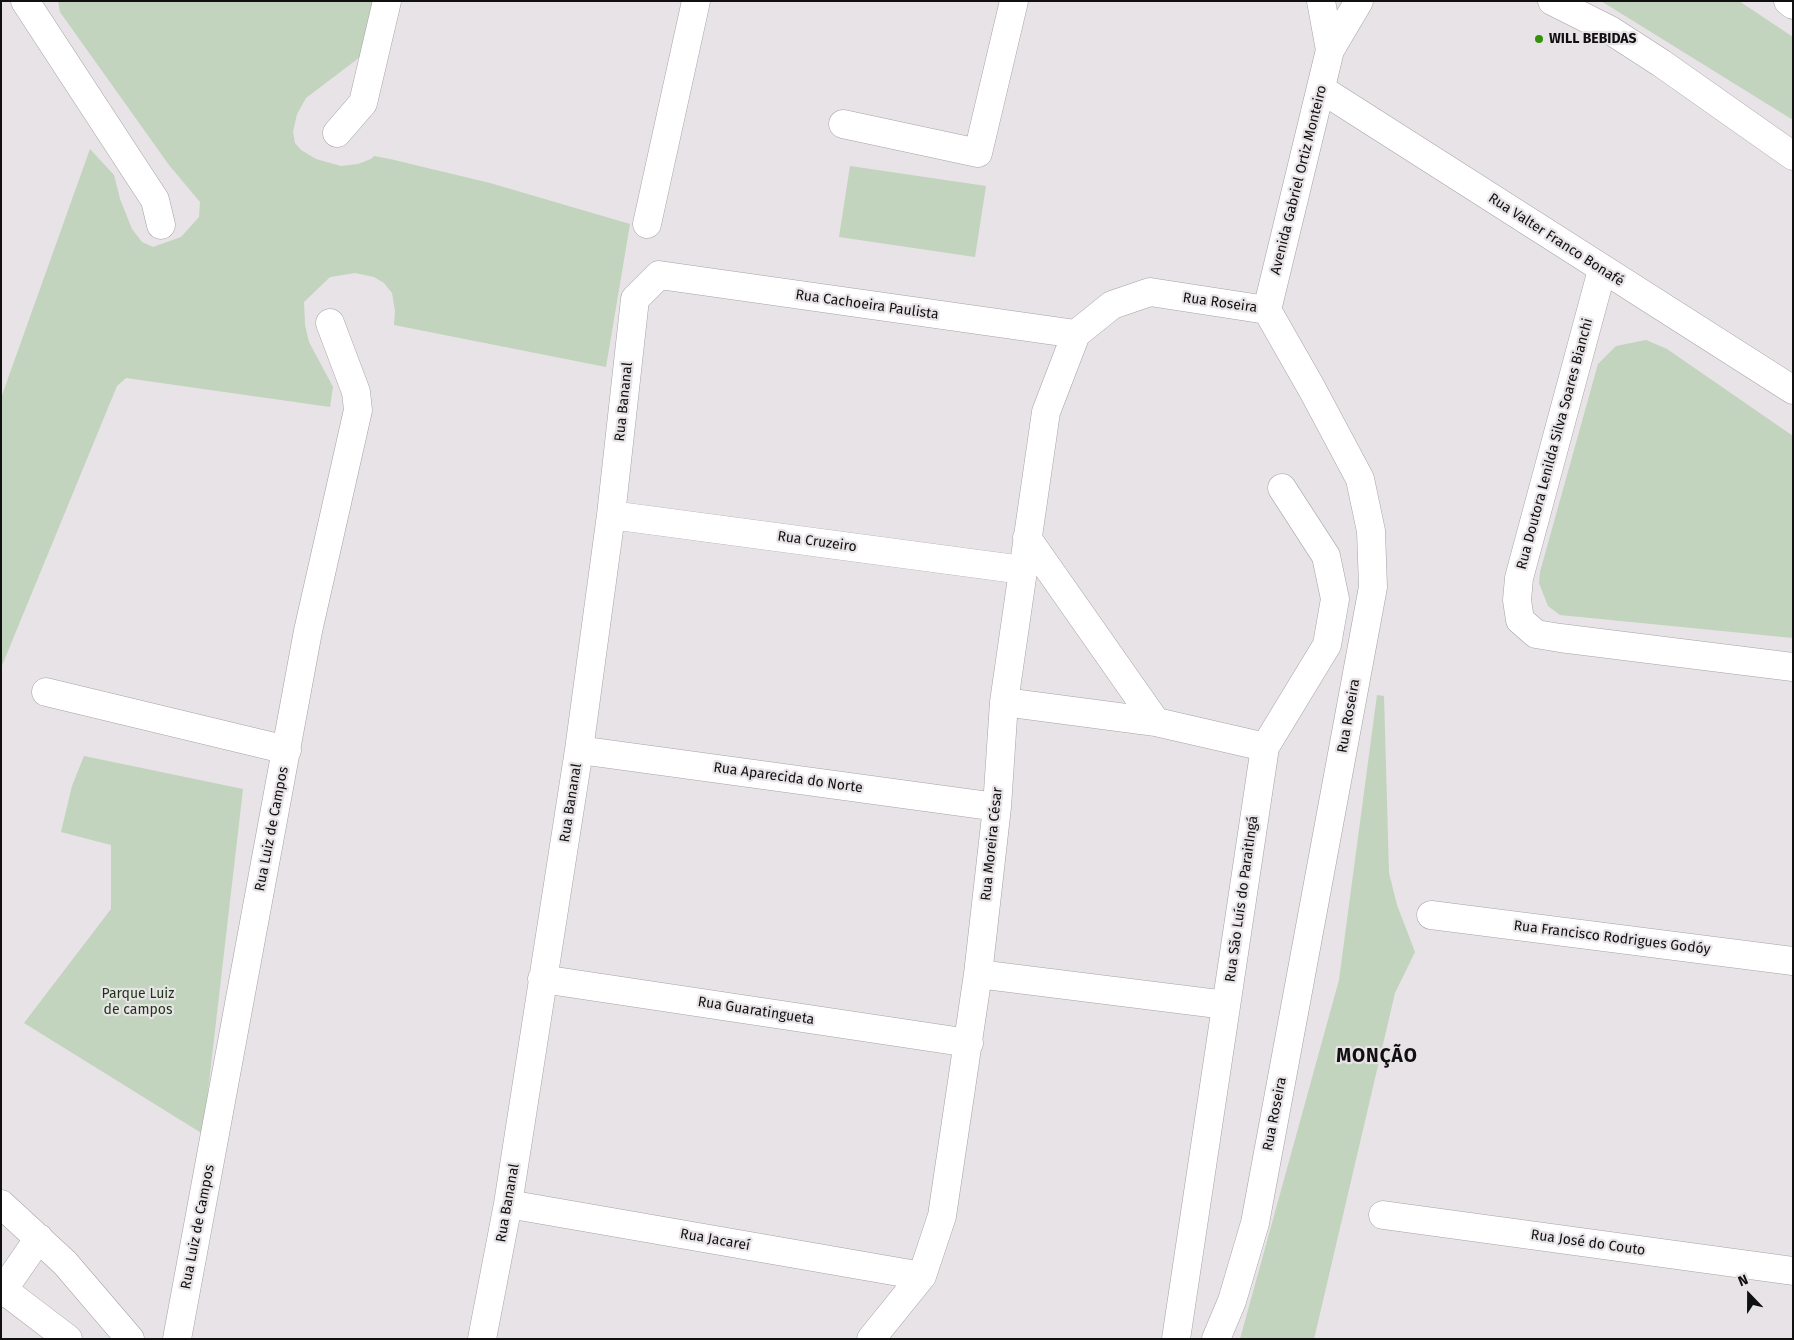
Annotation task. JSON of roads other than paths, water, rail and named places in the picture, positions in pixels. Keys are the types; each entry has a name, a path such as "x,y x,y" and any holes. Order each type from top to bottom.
{"street":[{"path":"25,1 155,200 161,225"},
{"path":"337,133 363,103 387,1"},
{"path":"647,224 696,1"},
{"path":"843,124 978,153 1014,1"},
{"name":"Avenida Gabriel Ortiz Monteiro","path":"1321,1 1330,50"},
{"name":"Avenida Gabriel Ortiz Monteiro","path":"1267,310 1330,50 1359,1"},
{"path":"1552,1 1610,30 1661,62 1793,156"},
{"path":"1788,1 1793,4"},
{"name":"Rua Valter Franco Bonafé","path":"1321,89 1602,270 1793,390"},
{"name":"Rua Doutora Lenilda Silva Soares Bianchi","path":"1602,270 1519,578 1517,600 1520,620 1536,634 1544,636 1793,667"},
{"name":"Rua Cachoeira Paulista","path":"659,275 1076,334"},
{"name":"Rua Bananal","path":"482,1339 508,1204 579,750 611,515 635,299 659,275"},
{"name":"Rua Roseira","path":"1076,334 1112,305 1150,292 1267,310 1360,479 1371,531 1373,587 1255,1223 1232,1301 1216,1339"},
{"name":"Rua Luiz de Campos","path":"178,1339 308,631 358,410 356,392 330,323"},
{"name":"Rua Moreira César","path":"871,1339 922,1276 942,1216 978,974 997,807 1004,702 1046,412 1076,334"},
{"name":"Rua São Luís do ParaitIngá","path":"1176,1339 1264,747 1327,645 1335,599 1326,556 1282,488"},
{"name":"Rua Cruzeiro","path":"611,515 1023,570"},
{"path":"1027,538 1156,722"},
{"path":"46,692 287,750"},
{"path":"1004,702 1156,722 1264,747"},
{"name":"Rua Aparecida do Norte","path":"579,750 997,807"},
{"name":"Rua Francisco Rodrigues Godóy","path":"1431,916 1793,961"},
{"path":"978,974 1226,1005"},
{"name":"Rua Guaratingueta","path":"542,979 969,1043"},
{"path":"1,1204 65,1263 130,1339"},
{"name":"Rua Jacareí","path":"508,1204 922,1276"},
{"name":"Rua José do Couto","path":"1383,1215 1793,1271"},
{"path":"39,1238 2,1290 68,1339"}],"place":[{"name":"WILL BEBIDAS","path":"1539,39"}],"district":[{"name":"MONÇÃO","path":"1377,1057"}],"park label":[{"name":"Parque Luiz de campos","path":"138,1002"}]}
